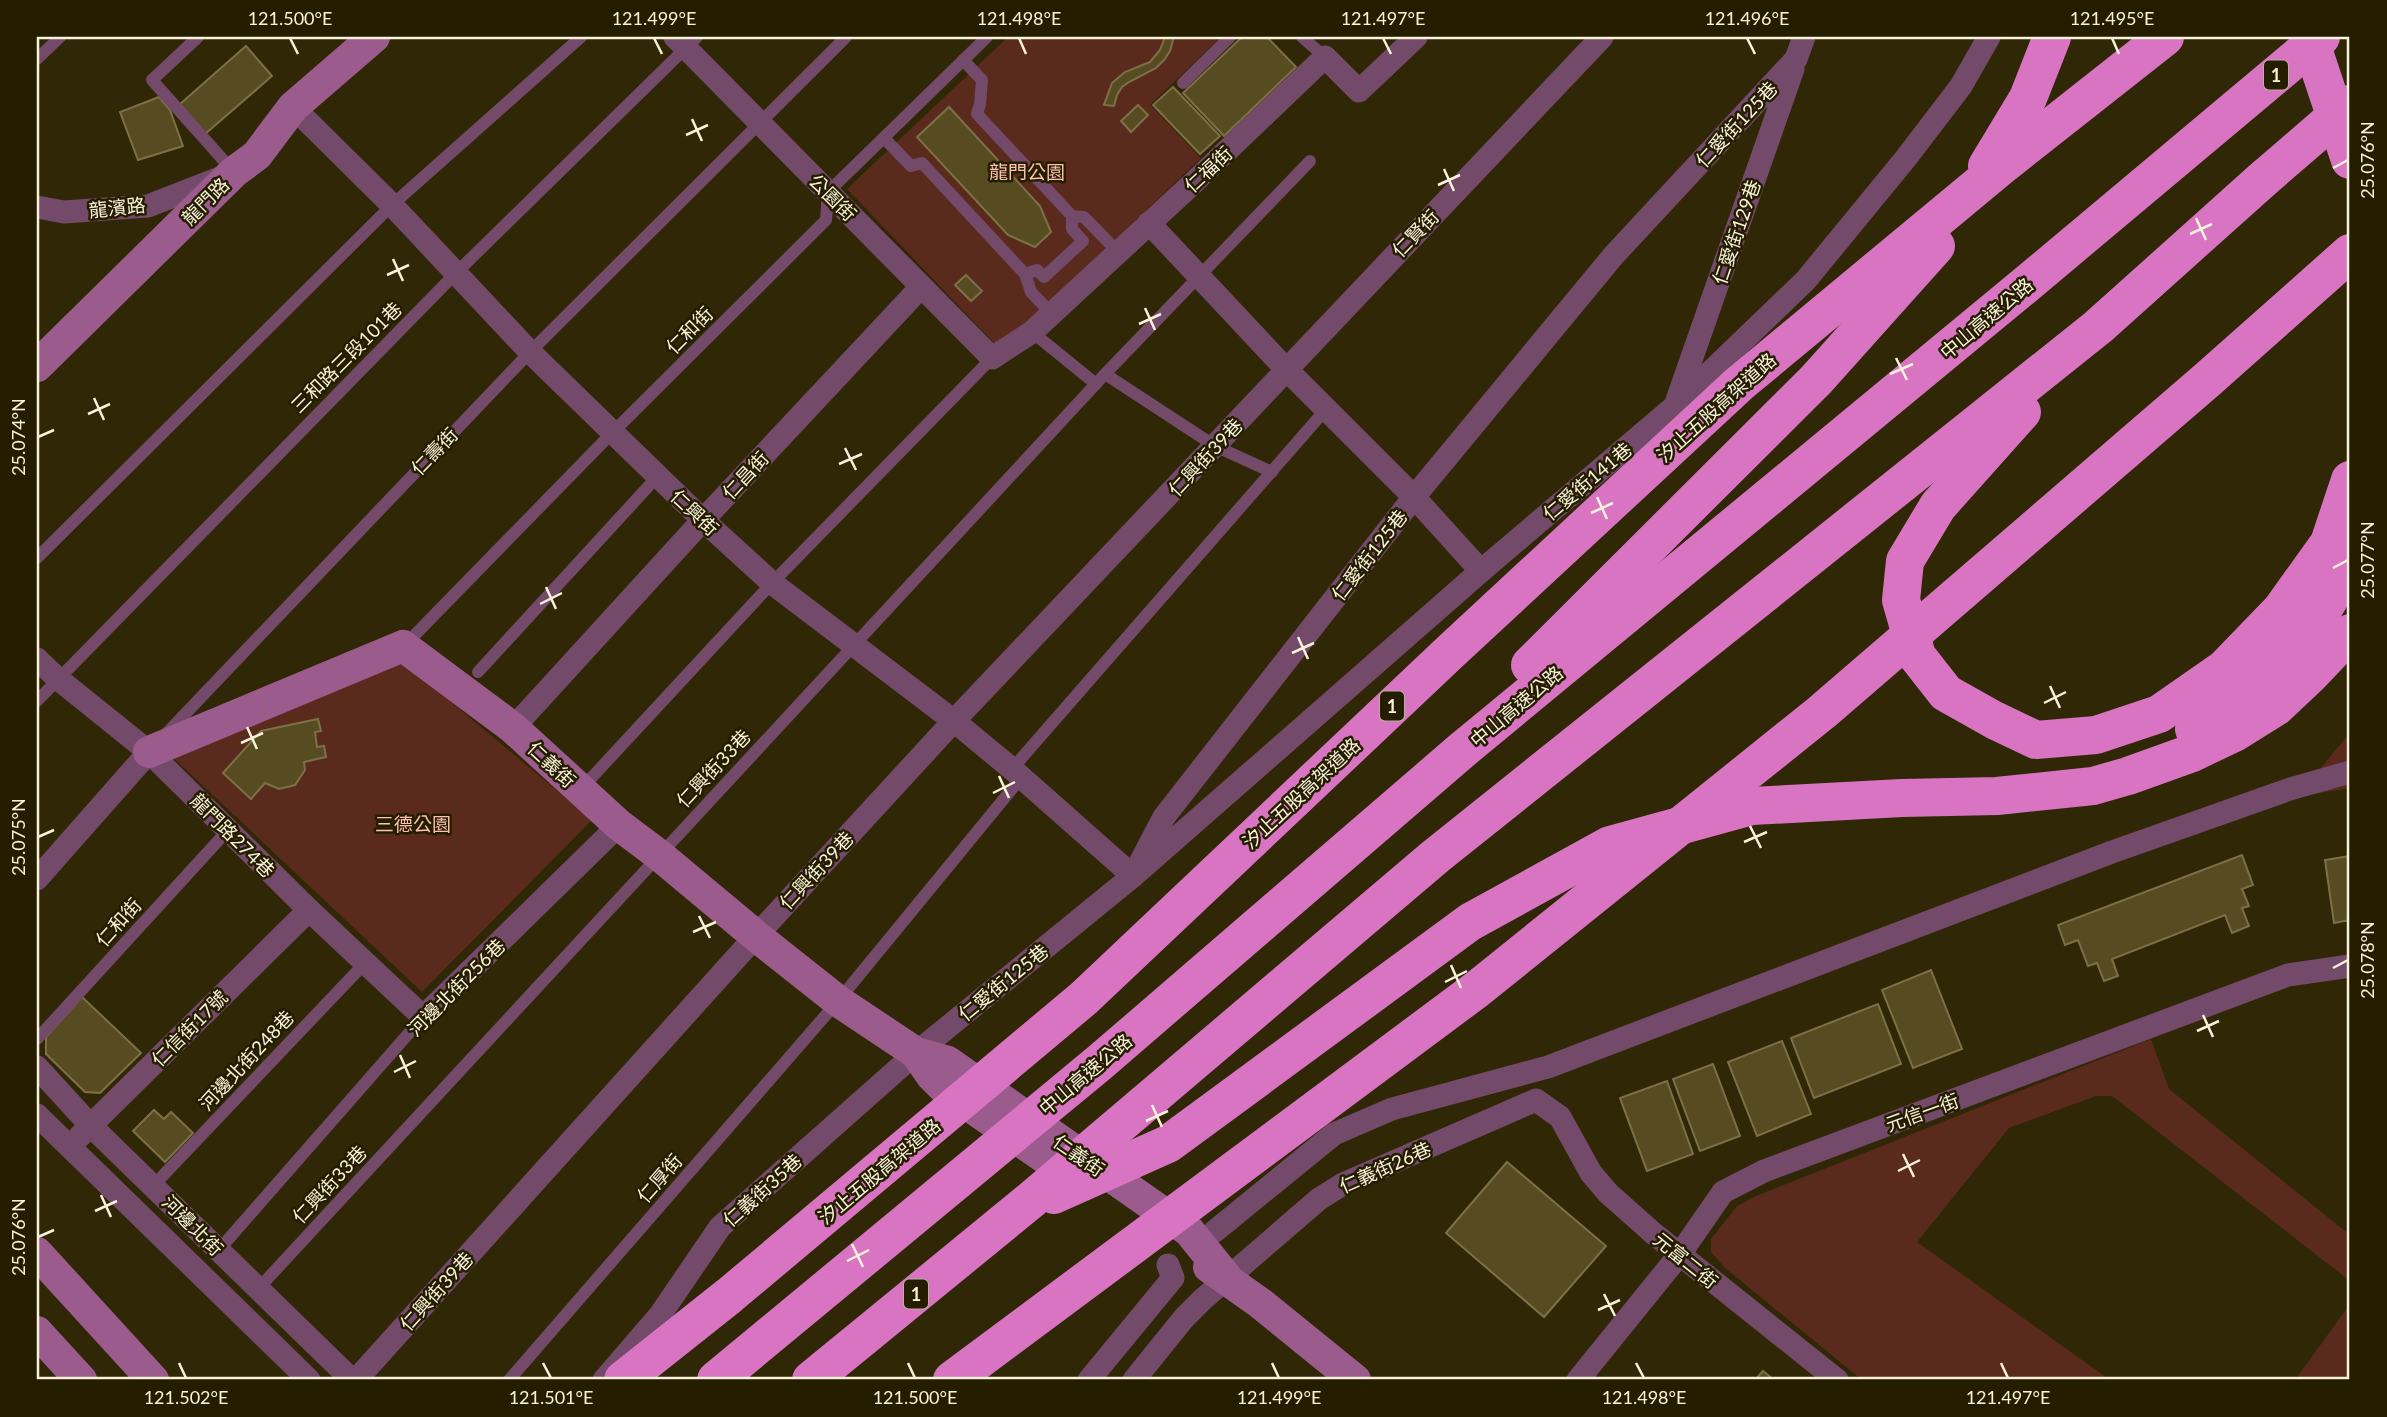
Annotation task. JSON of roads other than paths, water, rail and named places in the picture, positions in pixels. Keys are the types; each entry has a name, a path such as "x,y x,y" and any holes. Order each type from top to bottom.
{"highway":[{"path":"1309,882 1806,390 1942,240 2028,98 2052,37"},
{"name":"汐止五股高架道路","path":"623,1380 730,1295 1084,998 1450,652 1739,384 2004,164 2165,37"},
{"path":"2309,37 2350,159"},
{"name":"中山高速公路","path":"716,1380 1099,1063 1461,751 2321,37"},
{"name":"1","path":"811,1380 1029,1203 1436,856 2098,327 2350,104"},
{"path":"952,1380 1476,990 1874,667 2350,253"},
{"path":"2098,327 1938,506 1905,561 1901,600 1917,656 1946,692 1994,720 2036,740 2096,735 2159,714 2225,668 2281,610 2329,543 2350,480"},
{"path":"2055,791 2121,769 2221,712 2275,668 2317,618 2350,562"},
{"path":"1029,1203 1168,1144 1470,922 1610,845 1752,806 1997,796 2093,786 2192,754 2236,732 2276,707 2350,633"}],"street":[{"name":"龍門路","path":"37,366 234,172 257,155 293,107 374,37"},
{"path":"1325,57 1359,91 1416,37"},
{"name":"仁賢街","path":"1286,369 1602,37"},
{"name":"仁愛街125巷","path":"916,1052 1133,876 1164,817 1415,497 1614,256 1796,59 1804,37"},
{"name":"仁愛街141巷","path":"1133,876 1481,571 1675,406 1806,280 1961,86 1989,37"},
{"name":"公園街","path":"686,40 761,123 992,358"},
{"name":"仁福街","path":"992,358 1032,332 1325,57"},
{"name":"仁愛街129巷","path":"1675,406 1796,59"},
{"name":"仁興街","path":"293,107 392,205 530,352 703,520 772,583 954,721 1017,773 1133,876"},
{"name":"龍濱路","path":"37,207 64,212 148,206 234,172"},
{"path":"1149,223 1286,369 1415,497 1481,571"},
{"name":"仁昌街","path":"513,728 921,286"},
{"name":"仁興街39巷","path":"354,1380 954,721 1286,369"},
{"path":"149,752 403,646"},
{"name":"仁義街","path":"403,646 513,728 619,825 838,1001 916,1052 948,1062 1189,1231 1227,1278 1355,1380"},
{"name":"龍門路274巷","path":"37,659 149,752 309,910 423,1017"},
{"name":"仁壽街","path":"37,879 149,752"},
{"path":"1215,1231 1334,1134 1392,1110 1548,1067 2112,852 2290,789 2350,772"},
{"name":"河邊北街256巷","path":"423,1017 619,825"},
{"name":"仁信街17號","path":"69,1147 309,910"},
{"name":"元信一街","path":"1578,1380 1680,1254 1723,1192 1764,1171 2288,975 2350,966"},
{"name":"仁義街35巷","path":"604,1380 660,1315 720,1227 916,1052"},
{"name":"河邊北街","path":"37,1066 90,1125 354,1380"},
{"name":"仁義街26巷","path":"1227,1278 1319,1199 1343,1184 1536,1100 1560,1117"},
{"name":"河邊北街","path":"37,1115 309,1380"},
{"name":"元富二街","path":"1560,1117 1591,1173 1617,1201 1838,1380"},
{"path":"37,1253 153,1380"},
{"path":"1089,1380 1173,1278 1168,1265"},
{"path":"1134,1380 1184,1318 1227,1278"},
{"path":"37,1332 81,1380"}],"lane":[{"path":"37,59 60,37"},
{"path":"198,37 152,80 234,172"},
{"path":"37,558 392,205 581,37"},
{"name":"仁壽街","path":"149,752 530,352 846,37"},
{"path":"1183,83 1230,37"},
{"path":"1302,37 1325,57"},
{"path":"828,192 985,38"},
{"name":"三和路三段101巷","path":"37,701 686,40"},
{"path":"963,60 982,80 980,104 976,114 1072,216 1084,217 1118,252"},
{"path":"884,138 911,166 922,163 1025,274 1031,292 1051,313"},
{"name":"仁興街33巷","path":"258,1289 1100,379 1310,161"},
{"name":"仁和街","path":"403,646 611,433 826,220 828,192"},
{"path":"1025,274 1038,270 1044,277 1083,241 1072,229 1072,216"},
{"path":"1032,332 1100,379 1216,446 1272,472"},
{"path":"580,790 772,583 992,358"},
{"name":"仁厚街","path":"509,1380 838,1001 1017,773 1327,408"},
{"path":"478,672 657,477"},
{"name":"仁和街","path":"37,1039 228,830"},
{"name":"河邊北街248巷","path":"154,1185 366,962"},
{"name":"河邊北街256巷","path":"218,1251 423,1017"}],"park label":[{"name":"龍門公園","path":"1027,171"},
{"name":"三德公園","path":"413,823"}]}
